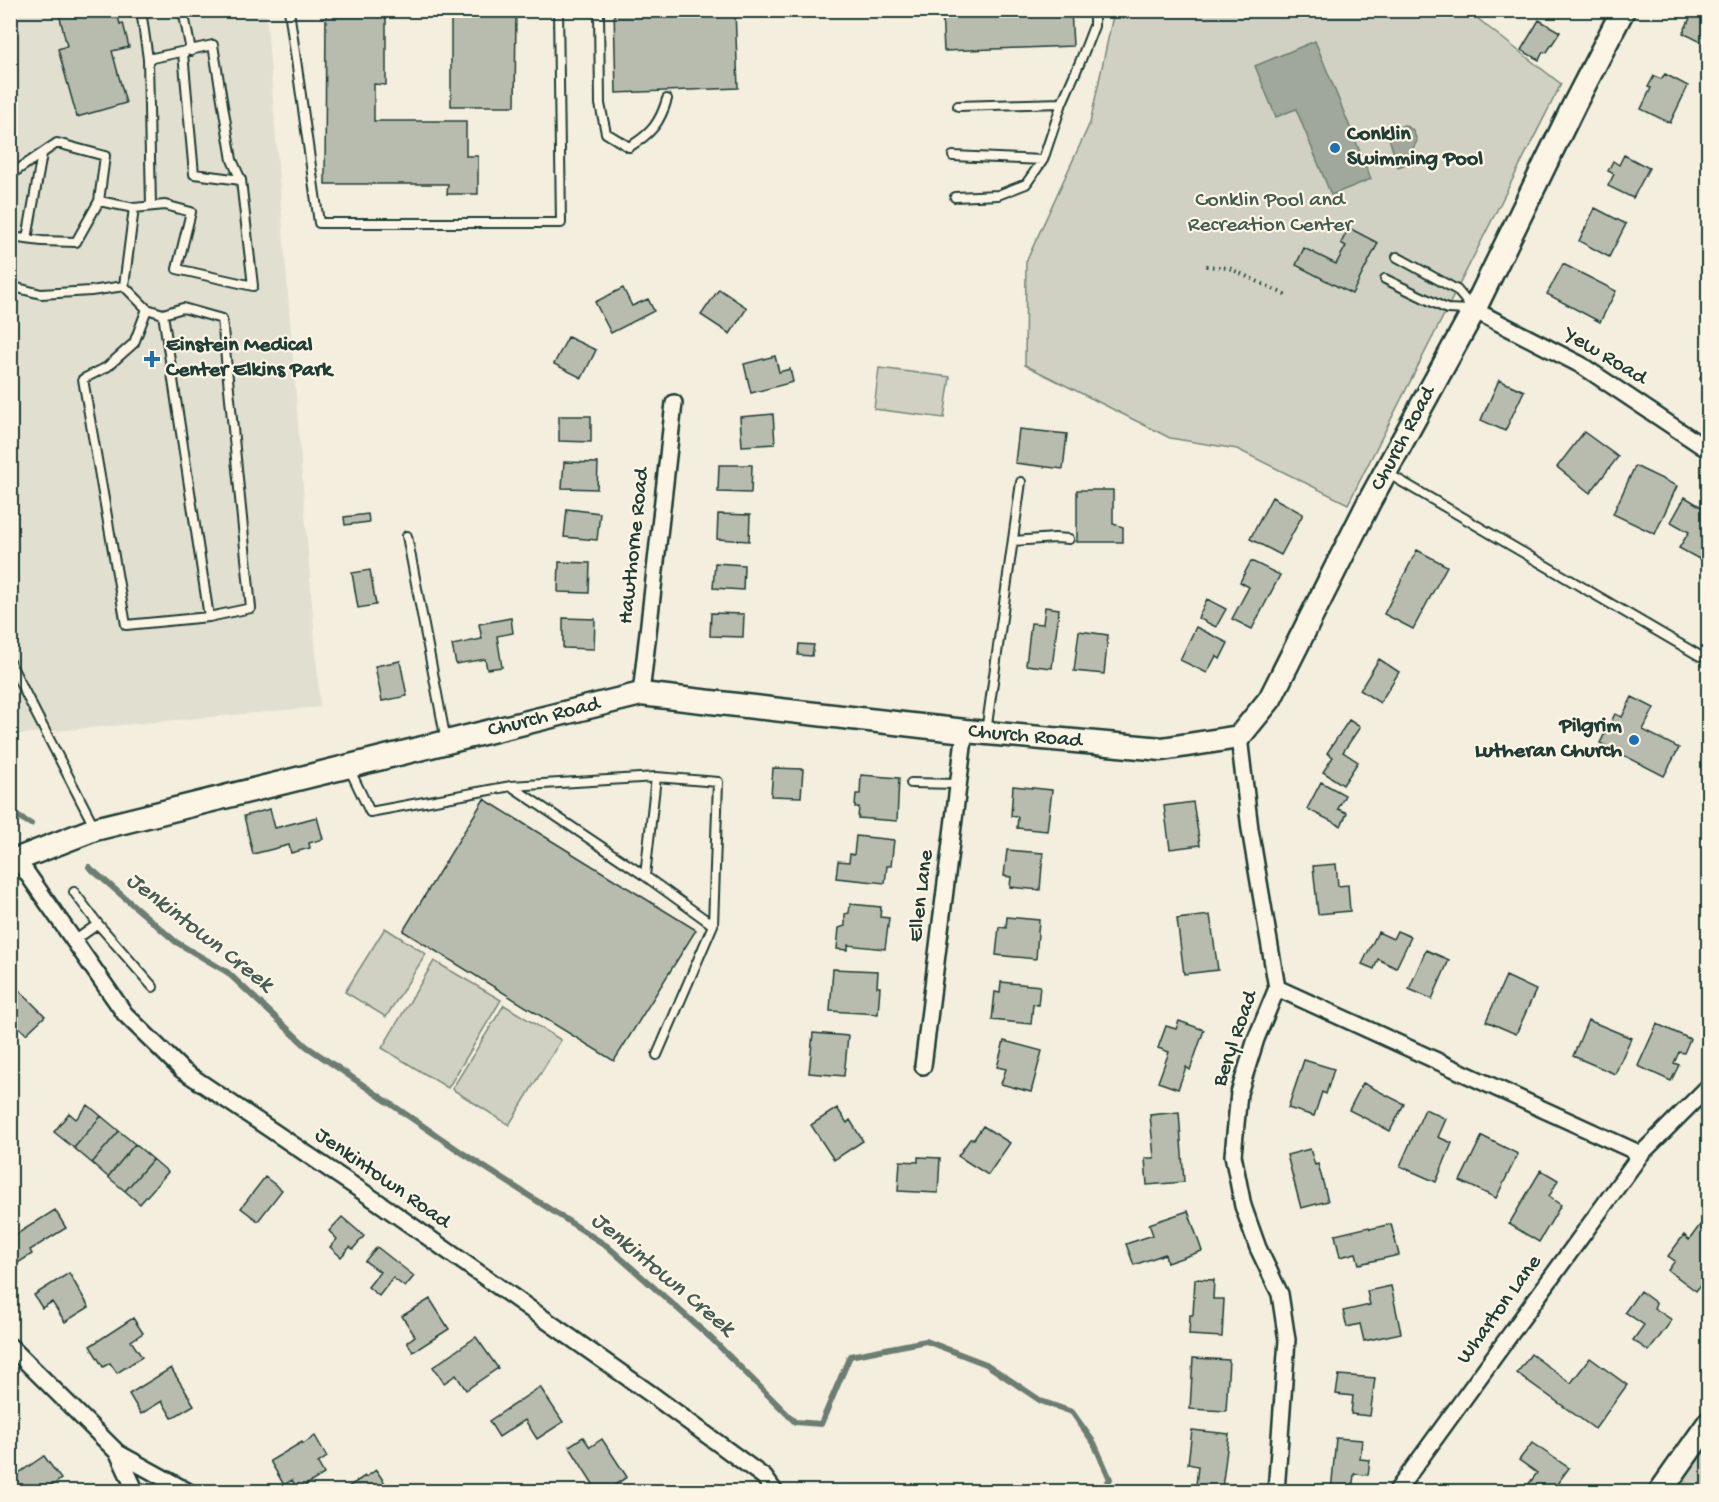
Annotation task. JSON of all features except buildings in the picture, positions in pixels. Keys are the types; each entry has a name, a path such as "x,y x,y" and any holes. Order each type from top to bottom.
{"street":[{"name":"Church Road","path":"13,859 95,829 641,694 975,732 1162,749 1239,737 1270,699 1385,472 1474,310 1623,10"},
{"name":"Yew Road","path":"1474,310 1581,365 1708,450"},
{"name":"Hawthorne Road","path":"641,694 674,403"},
{"name":"Ellen Lane","path":"923,1065 958,784 975,732"},
{"name":"Beryl Road","path":"1239,737 1250,829 1277,988 1256,1039 1239,1093 1233,1155 1243,1206 1258,1248 1280,1294 1287,1340 1276,1491"},
{"name":"Jenkintown Road","path":"13,859 125,1014 182,1070 378,1202 651,1394 764,1477 775,1491"},
{"path":"1277,988 1641,1154"},
{"name":"Wharton Lane","path":"1396,1491 1641,1154 1708,1087"},
{"path":"10,1346 118,1453 189,1491"},
{"path":"1660,1491 1708,1424"},
{"path":"118,1453 136,1491"}],"lane":[{"path":"141,10 148,59 151,206"},
{"path":"183,10 194,174 241,180"},
{"path":"289,10 318,223 561,223 558,10"},
{"path":"599,10 600,104 606,133 629,147 645,137 663,115 667,99"},
{"path":"955,197 998,195 1026,184 1043,160 1062,102 1094,26 1094,10"},
{"path":"99,201 134,208 165,205 191,212 177,269 253,286 241,180 232,160 213,45 148,59"},
{"path":"958,106 1062,102"},
{"path":"10,175 57,143 105,156 99,201 76,242 10,237"},
{"path":"27,239 42,154"},
{"path":"953,156 1043,160"},
{"path":"124,286 134,208"},
{"path":"1397,257 1457,290 1474,310"},
{"path":"1385,279 1447,309 1474,310"},
{"path":"10,286 41,294 91,291 124,286"},
{"path":"124,286 147,309 163,314 183,308 222,319 251,608 209,617 126,626 82,379 107,367 134,343 147,309"},
{"path":"163,314 209,617"},
{"path":"1385,472 1700,656"},
{"path":"975,732 1013,541 1021,482"},
{"path":"408,536 447,742"},
{"path":"1013,541 1069,539"},
{"path":"10,663 95,829"},
{"path":"349,766 370,812 511,786 656,777 718,782 713,925 657,1055"},
{"path":"645,876 656,777"},
{"path":"911,783 958,784"},
{"path":"511,786 645,876 713,925"},
{"path":"74,892 153,987"},
{"path":"74,941 99,924"}],"path":[{"path":"1206,266 1229,268 1286,295"}],"shaded area":[{"name":"Einstein Medical Center Elkins Park","path":"11,11 266,11 320,707 11,735"},
{"name":"Conklin Swimming Pool","path":"1315,41 1371,179 1331,195 1296,109 1276,117 1255,66"},
{"path":"1404,125 1413,130 1417,141 1404,165 1398,167 1389,138 1393,129"}],"green space":[{"name":"Conklin Pool and Recreation Center","path":"1114,11 1469,11 1561,84 1348,504 1237,449 1170,438 1025,365 1026,262 1090,123"},
{"path":"879,368 950,377 944,418 874,409"},
{"path":"385,928 426,954 386,1017 345,992"},
{"path":"434,961 501,1000 448,1088 382,1048"},
{"path":"504,1005 561,1040 509,1125 452,1089"},
{"path":"1708,1446 1708,1491 1675,1491"}],"waterway":[{"name":"Jenkintown Creek","path":"10,812 31,824"},
{"name":"Jenkintown Creek","path":"89,867 176,942 227,972 306,1046 461,1152 607,1246 711,1338 795,1422 821,1424 850,1356 926,1341 986,1364 1041,1401 1072,1412 1094,1443 1110,1479 1101,1492"}],"place":[{"name":"Conklin Swimming Pool","path":"1335,148"},
{"name":"Einstein Medical Center Elkins Park","path":"152,359"},
{"name":"Pilgrim Lutheran Church","path":"1634,740"}]}
